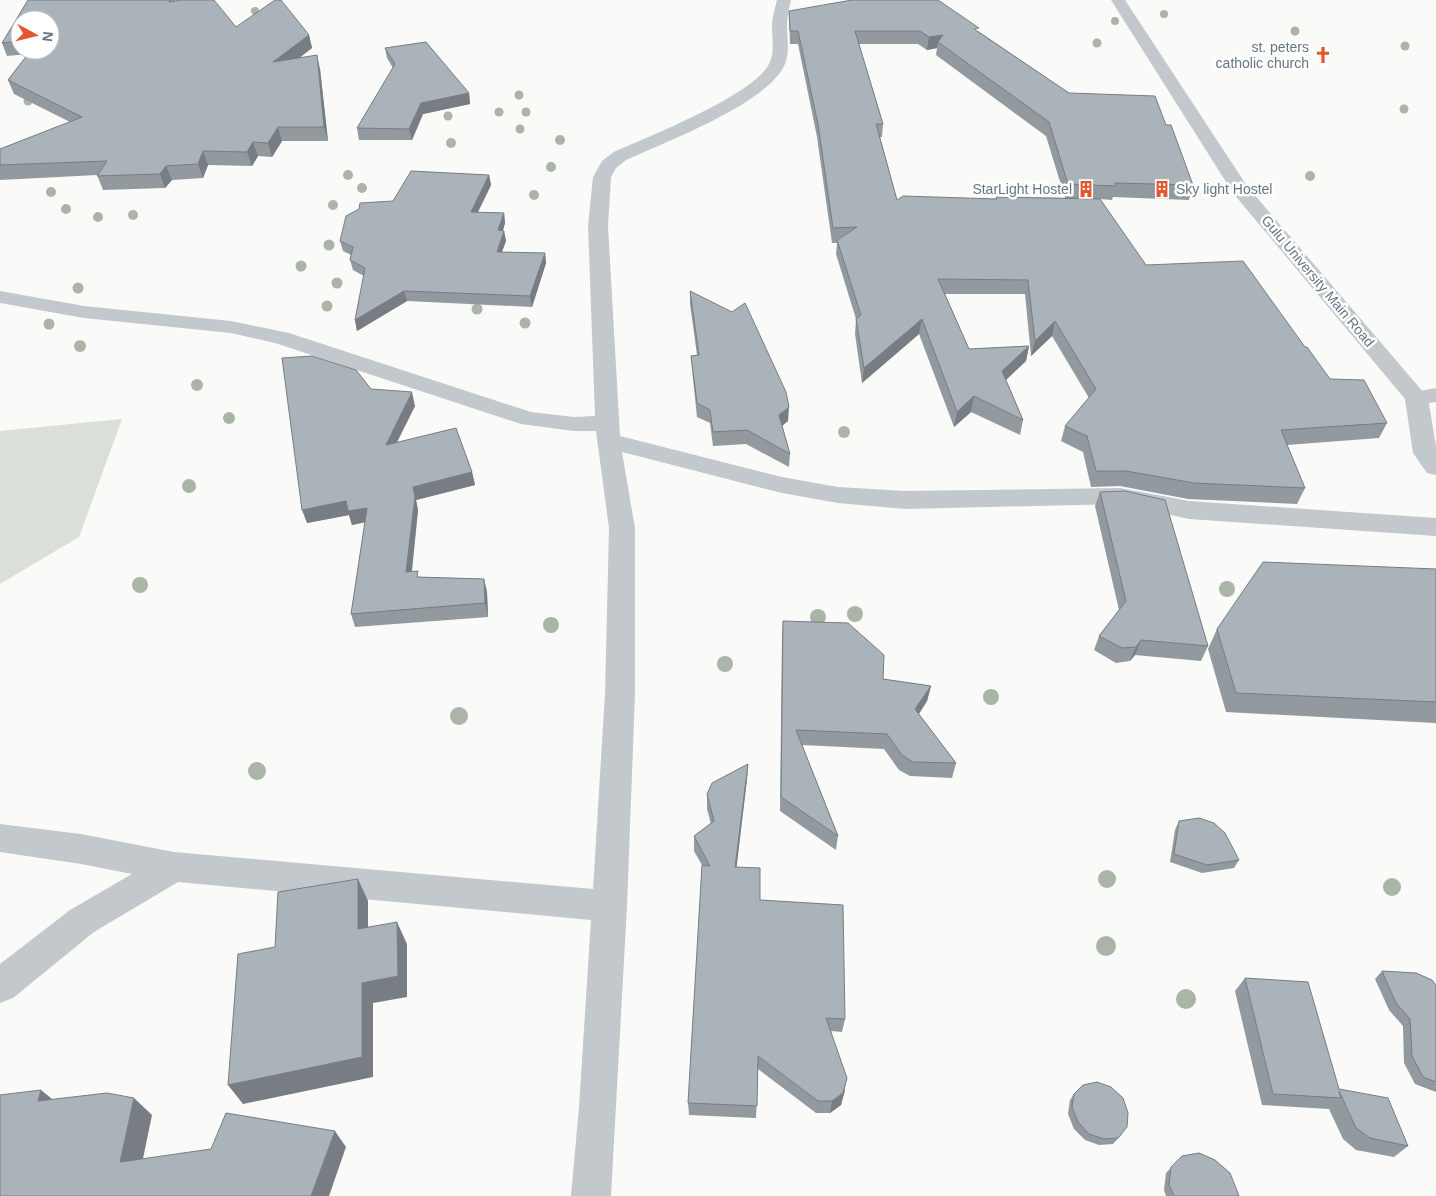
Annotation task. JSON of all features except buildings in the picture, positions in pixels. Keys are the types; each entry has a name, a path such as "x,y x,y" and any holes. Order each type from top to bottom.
{"street":[{"path":"591,1196 610,906 620,694 622,528 607,432 598,226 602,177 608,165 620,156 720,109 745,95 764,81 776,67 780,52 780,18 784,0"},
{"name":"Gulu University Main Road","path":"1118,0 1240,189 1426,396 1425,453 1436,467"},
{"path":"0,297 84,312 231,328 272,336 311,346 529,419 574,424 607,432 782,485 838,495 904,500 1120,496 1189,510 1436,526"},
{"path":"0,838 81,848 174,867 610,906"},
{"path":"0,986 82,921 174,867"}],"shaded area":[{"path":"122,419 79,537 0,584 0,431"}],"place":[{"name":"st. peters catholic church","path":"1323,55"},
{"name":"StarLight Hostel","path":"1086,189"},
{"name":"Sky light Hostel","path":"1162,189"}]}
